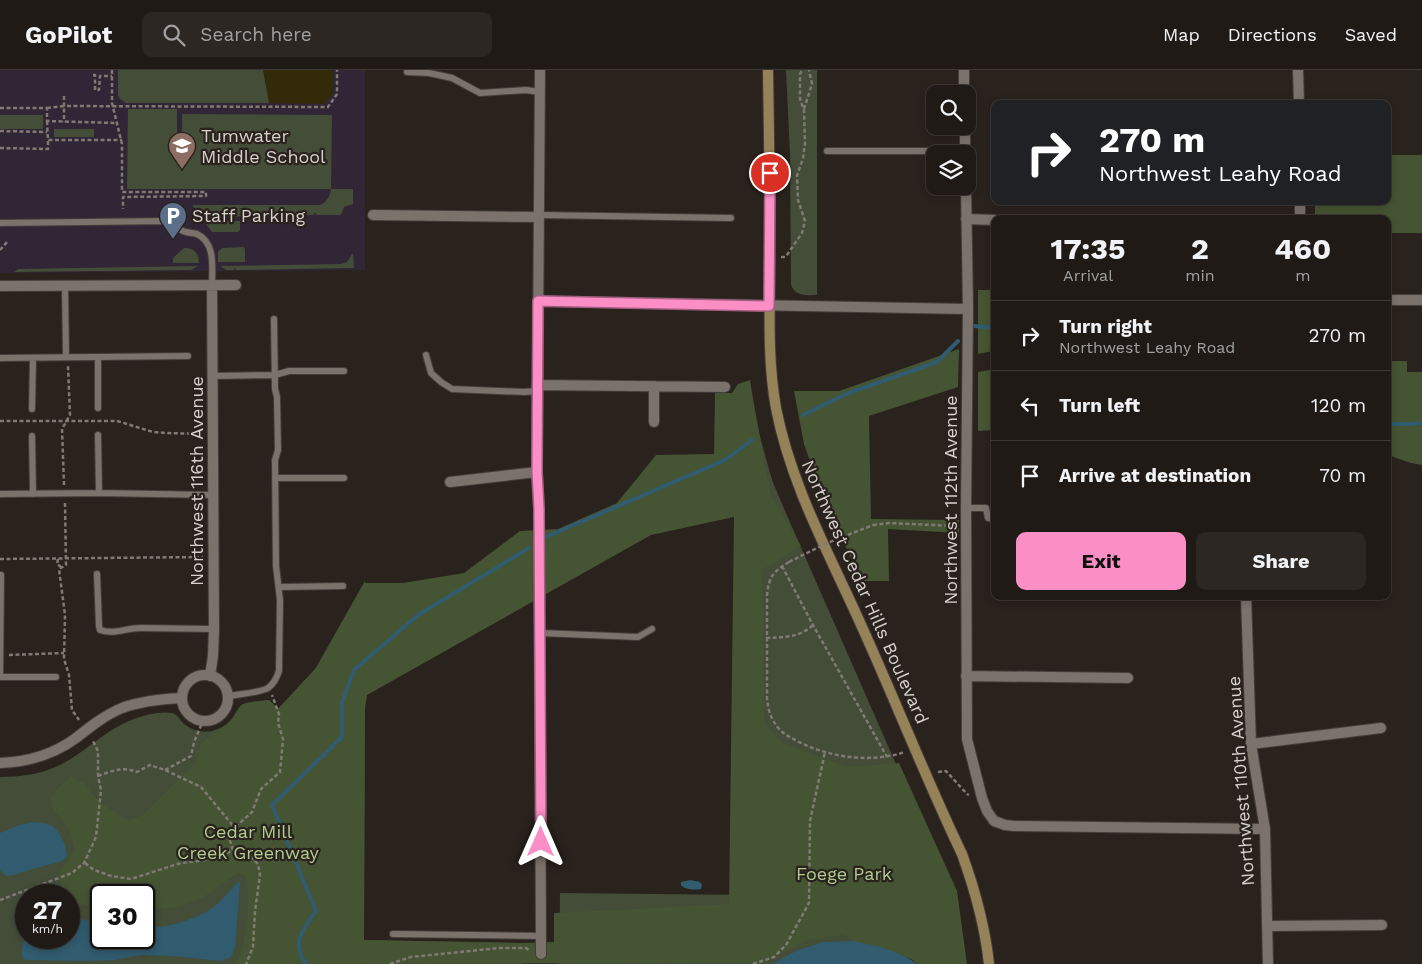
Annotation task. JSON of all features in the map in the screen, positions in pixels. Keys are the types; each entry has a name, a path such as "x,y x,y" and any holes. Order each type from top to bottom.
{"main road":[{"name":"Northwest Cedar Hills Boulevard","path":"768,70 769,306 772,380 777,410 790,462 800,491 862,625 962,854 973,884 983,925 989,964"}],"street":[{"path":"540,70 537,472 539,509 542,954"},
{"path":"964,70 964,85"},
{"path":"1298,70 1299,100"},
{"name":"Northwest 112th Avenue","path":"966,195 968,309 966,508 967,739 986,811 994,821 1014,826 1265,829"},
{"path":"373,215 539,216"},
{"path":"966,219 991,220"},
{"name":"Northwest 116th Avenue","path":"210,676 214,629 212,285"},
{"path":"0,286 236,285"},
{"path":"1391,300 1422,300"},
{"path":"538,301 968,309"},
{"path":"654,386 654,422"},
{"path":"537,388 725,387"},
{"path":"450,482 537,472"},
{"name":"Northwest 110th Avenue","path":"1246,600 1251,744 1265,829 1268,964"},
{"path":"210,676 220,681 228,696 228,702 223,712 214,719 203,721 197,720 188,713 182,698 186,687 194,679 210,676"},
{"path":"966,676 1128,678"},
{"path":"0,763 37,758 61,747 105,717 128,706 152,700 182,698"},
{"path":"1251,744 1381,728"},
{"path":"1267,926 1382,925"}],"lane":[{"path":"407,72 429,73 452,78 480,93 526,90 540,92"},
{"path":"827,151 926,152"},
{"path":"539,216 731,218"},
{"path":"0,223 169,221 184,232 192,232 206,241 212,257 212,285"},
{"path":"65,286 66,357"},
{"path":"228,696 268,687 275,680 279,671 280,600 276,566 275,460 278,450 274,318"},
{"path":"426,355 431,373 452,389 524,392 537,388"},
{"path":"0,358 188,356"},
{"path":"98,357 98,408"},
{"path":"32,408 33,358"},
{"path":"212,376 275,375 289,371 344,371"},
{"path":"98,435 99,493"},
{"path":"32,436 33,494"},
{"path":"276,478 344,478"},
{"path":"0,494 213,495"},
{"path":"966,508 986,508 988,518 991,518"},
{"path":"97,574 100,630 120,632 133,628 214,629"},
{"path":"1,575 0,677 56,677"},
{"path":"279,587 343,586"},
{"path":"540,633 638,637 652,629"},
{"path":"393,934 542,936"}],"path":[{"path":"112,70 113,107 122,140 122,192 206,192 206,196 123,197 123,209"},
{"path":"0,108 64,106 328,107 337,94 337,70"},
{"path":"770,259 787,255 802,233 806,221 798,200 796,176 803,158 805,143 804,110 800,99 800,74 802,70"},
{"path":"804,110 812,84 809,70"},
{"path":"93,75 95,75 95,90 99,90 100,76 112,76"},
{"path":"64,96 64,122"},
{"path":"0,148 48,149 47,108"},
{"path":"47,121 117,122"},
{"path":"0,132 47,132"},
{"path":"48,140 122,140"},
{"path":"0,250 7,242"},
{"path":"0,900 72,873 84,862 96,837 101,790 98,776 98,751 72,710 69,675 64,659 65,615 59,569 66,565 62,429 70,415 69,368 66,357"},
{"path":"0,421 117,420 153,432 166,434 213,434"},
{"path":"916,748 887,757 854,757 812,748 785,734 780,729 770,716 767,698 766,638 768,582 773,573 789,562 825,544 872,525 889,523 966,526"},
{"path":"0,559 213,557"},
{"path":"58,559 57,564 61,568"},
{"path":"782,566 887,757"},
{"path":"766,638 790,637 807,631 813,625"},
{"path":"0,656 64,653"},
{"path":"234,850 229,837 234,827 252,812 261,789 280,772 283,739 278,723 279,714 268,687"},
{"path":"165,770 191,756 194,742 203,721"},
{"path":"754,964 774,956 786,945 809,903 810,821 825,752"},
{"path":"98,776 117,769 130,769 137,772 150,765 165,770 200,788 234,827"},
{"path":"926,773 946,771 967,794 982,798"},
{"path":"84,862 94,870 112,876 131,879 181,863 216,858 234,850 241,851 250,856 258,864 260,875 253,947 246,964"},
{"path":"390,964 412,957 500,948 526,948 542,954"}],"shaded area":[{"name":"Tumwater Middle School","path":"0,70 365,70 365,270 0,273"}],"green space":[{"path":"118,70 333,70 333,94 324,103 126,103 118,95"},
{"path":"786,70 817,70 817,295 805,295 796,292 791,285 790,155"},
{"path":"128,109 177,109 177,143 182,143 182,114 332,115 331,189 127,189"},
{"path":"0,115 43,115 43,129 0,129"},
{"path":"54,129 94,129 94,137 54,137"},
{"path":"1391,155 1422,155 1422,233 1391,233 1391,215 1315,215 1315,205 1391,205"},
{"path":"331,189 353,189 353,204 344,207 341,215 317,215 315,213 313,215 262,216 259,213 257,216 209,217 193,207 193,205 320,205 328,198"},
{"path":"209,221 240,221 240,230 238,232 212,232 206,224"},
{"path":"243,247 245,249 245,262 218,262 218,252 222,248"},
{"path":"184,248 195,252 199,263 173,263 173,258"},
{"path":"352,254 354,268 236,270 234,268 234,270 226,270 220,266 341,264 347,262"},
{"path":"198,266 191,270 14,272 19,269"},
{"path":"978,290 991,290 991,351 978,354"},
{"path":"959,349 958,387 869,416 871,519 959,520 959,533 888,529 889,581 861,581 818,484 804,444 794,391 839,391"},
{"path":"1391,361 1407,361 1407,372 1422,372 1422,465 1391,456"},
{"path":"991,370 991,430 978,431 978,372"},
{"path":"750,380 771,496 801,546 762,570 765,724 782,743 847,767 899,763 957,891 967,964 917,964 911,959 853,941 843,935 808,940 763,963 235,964 243,946 247,921 248,894 245,875 239,873 235,875 204,897 177,907 155,910 155,884 90,884 90,907 80,904 80,884 61,884 59,874 75,850 71,835 64,822 54,811 51,797 71,776 84,783 93,795 116,813 129,820 143,815 195,765 201,743 226,725 241,705 269,700 278,709 316,668 365,581 365,583 403,583 464,573 520,531 558,529 617,503 656,455 714,454 715,393 732,393 738,384","holes":["734,517 729,904 554,913 554,942 364,940 365,709 367,695 651,535"]},
{"name":"Foege Park","path":"757,426 772,480 782,504 942,869 900,964 559,964 560,893 753,895"},
{"name":"Cedar Mill Creek Greenway","path":"365,581 364,940 523,943 523,964 0,964 0,777 46,771 69,760 124,723 148,715 172,713 193,729 208,732 227,724 239,707 245,704 269,700 278,709 316,668"}],"sand":[{"path":"263,70 333,70 333,94 324,104 269,103"}],"water":[{"path":"34,822 54,827 64,843 67,857 62,861 6,876 0,870 0,833 19,825"},
{"path":"690,880 700,882 702,885 701,889 688,889 681,885 681,882"},
{"path":"239,881 235,948 231,957 220,961 141,955 115,960 85,961 27,960 23,959 22,956 22,949 80,949 80,919 90,921 90,949 155,949 155,927 179,923 196,917 211,909"},
{"path":"853,941 895,952 917,964 772,964 796,951 823,942"}],"waterway":[{"path":"974,326 991,328"},
{"path":"803,415 846,394 937,362 958,341"},
{"path":"1391,424 1422,423"},
{"path":"546,537 725,460 752,440"},
{"path":"306,964 299,949 300,936 316,911 272,805 342,737 342,702 354,670 418,615 529,548"}],"place":[{"name":"Tumwater Middle School","path":"182,170"},
{"name":"Staff Parking","path":"173,240"}],"route":[{"path":"541,842 539,509 537,472 538,301 769,306 770,173"}]}
